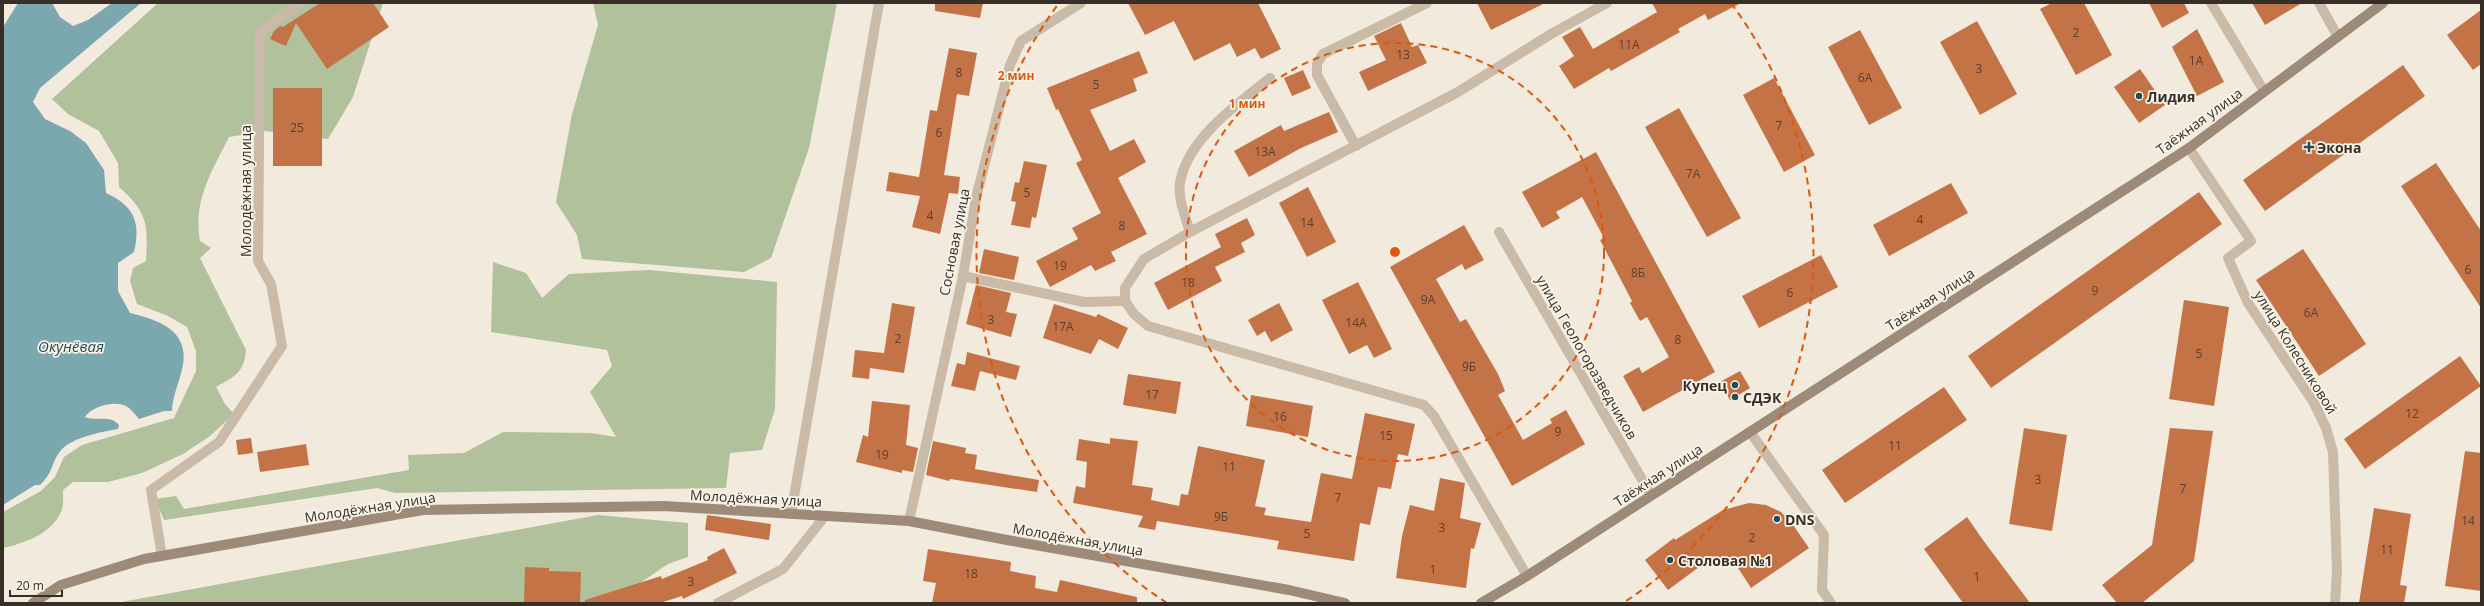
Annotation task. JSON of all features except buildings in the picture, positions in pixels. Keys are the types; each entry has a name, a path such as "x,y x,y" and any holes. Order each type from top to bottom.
{"main road":[{"name":"Таёжная улица","path":"1481,603 1527,576 2189,148 2383,3"},
{"name":"Молодёжная улица","path":"33,603 61,585 144,559 423,510 664,506 909,521 1289,590 1345,603"}],"street":[{"name":"Молодёжная улица","path":"162,556 151,490 219,442 282,346 271,284 258,261 260,33 300,3"},
{"path":"791,514 879,3"},
{"name":"Сосновая улица","path":"909,521 963,276 976,198 1010,65 1021,41 1081,3"},
{"path":"1356,146 1317,75 1317,64 1323,54 1427,3"},
{"path":"1527,576 1434,416 1424,405 1148,326 1134,314 1125,300 1124,288 1144,259 1190,232 1458,92 1551,34 1606,3"},
{"path":"2211,3 2264,91"},
{"path":"2319,3 2338,37"},
{"path":"1190,232 1181,200 1181,178 1195,147 1225,114 1270,78"},
{"name":"улица Колесниковой","path":"2189,148 2251,241 2228,258 2248,302 2314,403 2326,428 2333,452 2337,572 2335,603"},
{"name":"улица Геологоразведчиков","path":"1499,232 1651,495"},
{"path":"963,276 1084,302 1125,300"},
{"path":"1750,432 1824,535 1822,590 1831,603"},
{"path":"718,603 783,569 825,516"}],"green space":[{"path":"158,3 383,3 353,97 328,139 265,131 229,137 205,187 201,200 198,226 200,241 211,248 200,258 246,350 241,369 233,377 216,387 225,404 234,414 210,436 183,454 142,473 108,482 73,482 63,490 62,510 57,520 51,526 44,532 28,540 3,548 3,512 41,491 55,477 64,457 82,445 174,418 196,371 196,351 187,327 168,316 137,304 130,281 133,268 146,261 146,228 141,212 136,204 119,187 118,163 99,131 68,114 52,99"},
{"path":"593,3 837,3 809,148 771,258 744,272 582,259 577,235 556,202 572,114 598,25"},
{"path":"493,262 526,273 542,298 569,274 649,270 777,282 775,409 762,450 730,453 726,488 395,493 377,488 164,520 155,499 176,496 184,509 409,470 408,455 464,453 503,432 591,433 616,437 590,392 612,366 607,350 491,332"},
{"path":"598,515 688,523 688,557 668,564 640,583 596,603 116,603"}],"water":[{"name":"Окунёвая","path":"18,3 52,3 60,17 73,26 88,20 112,3 141,3 40,88 33,102 45,119 70,131 86,143 104,170 106,193 116,198 129,209 136,224 136,241 134,252 118,263 118,291 130,313 154,320 172,331 179,339 183,348 184,359 173,401 172,411 164,411 139,419 130,409 121,404 109,404 92,410 85,417 111,420 119,425 118,429 86,436 70,443 59,453 48,476 40,485 35,485 3,505 3,27"}],"place":[{"name":"Лидия","path":"2139,96"},
{"name":"Экона","path":"2309,147"},
{"name":"Купец","path":"1735,385"},
{"name":"СДЭК","path":"1735,397"},
{"name":"DNS","path":"1777,519"},
{"name":"Столовая №1","path":"1670,560"}]}
